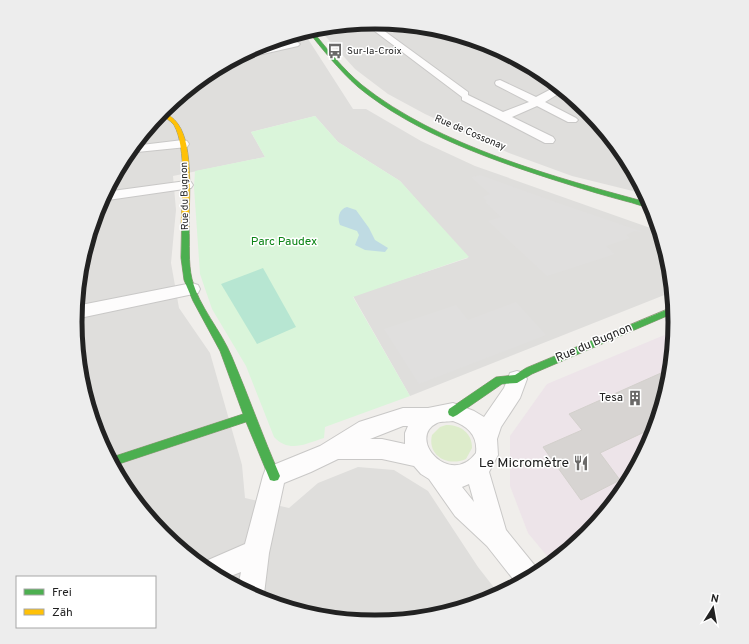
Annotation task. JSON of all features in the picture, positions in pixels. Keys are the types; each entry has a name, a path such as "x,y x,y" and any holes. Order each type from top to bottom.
{"street":[{"path":"376,29 465,96 502,117 549,140"},
{"name":"Rue de Cossonay","path":"314,36 338,65 371,94 415,120 455,141 532,170 642,203"},
{"path":"261,52 295,44"},
{"path":"500,83 572,120"},
{"path":"502,117 554,91"},
{"name":"Rue du Bugnon","path":"166,116 175,122 180,130 183,144 186,184 186,270 199,305 226,350 263,454 274,476 303,465 337,449 374,426 403,417 429,417 440,413 453,412 500,380 517,379 529,371 667,312"},
{"path":"138,149 183,144"},
{"path":"110,196 186,184"},
{"path":"82,312 192,289"},
{"path":"429,417 419,428 415,442 420,457 427,466 438,473 459,477 477,470 487,456 486,439 491,424 513,392 517,379"},
{"path":"453,412 467,417 479,426 486,439"},
{"path":"117,460 250,416"},
{"name":"Rue du Bugnon","path":"337,449 382,449 420,457"},
{"path":"477,470 496,537"},
{"path":"438,473 462,508 496,537 525,573"},
{"path":"252,588 256,553 274,476"},
{"path":"217,569 256,553"}],"shaded area":[{"path":"355,30 394,30 450,39 487,51 537,78 582,115 618,159 637,192 572,176 509,153 425,114 388,94 355,69 323,34"},
{"path":"306,37 353,109 366,109 421,141 475,166 652,229 658,246 666,294 410,396 353,296 468,258 400,181 338,142 315,116 251,132 265,157 173,176 176,210 171,263 179,308 210,353 242,465 245,498 289,508 318,483 358,467 394,470 428,491 478,567 495,589 450,605 413,612 374,615 336,612 299,605 262,593 212,566 167,529 131,485 112,452 104,434 91,398 87,379 82,341 82,303 91,246 104,210 121,175 131,159 167,115 212,78 262,51"},
{"path":"480,175 643,232 634,231 626,235 630,238 606,246 615,254 547,276 488,221 501,217 485,202 487,201 483,197 490,194 471,177"},
{"path":"516,302 546,335 419,384 384,329 456,305 468,320"},
{"path":"667,334 665,360 658,398 645,434 628,469 618,485 595,515 568,542 548,558 528,533 510,486 510,436 547,384"}],"green space":[{"name":"Parc Paudex","path":"315,116 338,142 400,181 469,257 353,297 410,396 325,427 324,438 304,445 291,446 285,445 274,437 246,366 212,309 200,274 194,187 195,171 265,157 251,132"},
{"path":"263,268 296,327 257,344 221,284"},
{"path":"446,425 461,428 468,434 472,448 466,459 452,462 440,458 433,449 431,442 432,435 440,427"}],"water":[{"path":"347,207 356,210 369,228 375,240 388,248 385,252 365,250 355,245 359,235 357,231 340,225 339,222 340,212"}],"building":[{"path":"663,372 658,398 646,431 600,453 620,480 581,500 543,447 582,430 569,414"}],"traffic: fast":[{"path":"314,36 338,64 361,86 400,113 433,131 468,147 542,174 642,204"},
{"path":"185,227 185,264 188,280 197,301 225,351 260,445 274,476"},
{"path":"453,412 500,380 517,379 529,371 667,312"},
{"path":"117,460 250,416"}],"traffic: slow":[{"path":"166,116 174,121 177,126 181,135 183,146 186,174 185,227"}],"place":[{"name":"Sur-la-Croix","path":"335,51"},
{"name":"Tesa","path":"635,398"},
{"name":"Le Micromètre","path":"581,463"}]}
